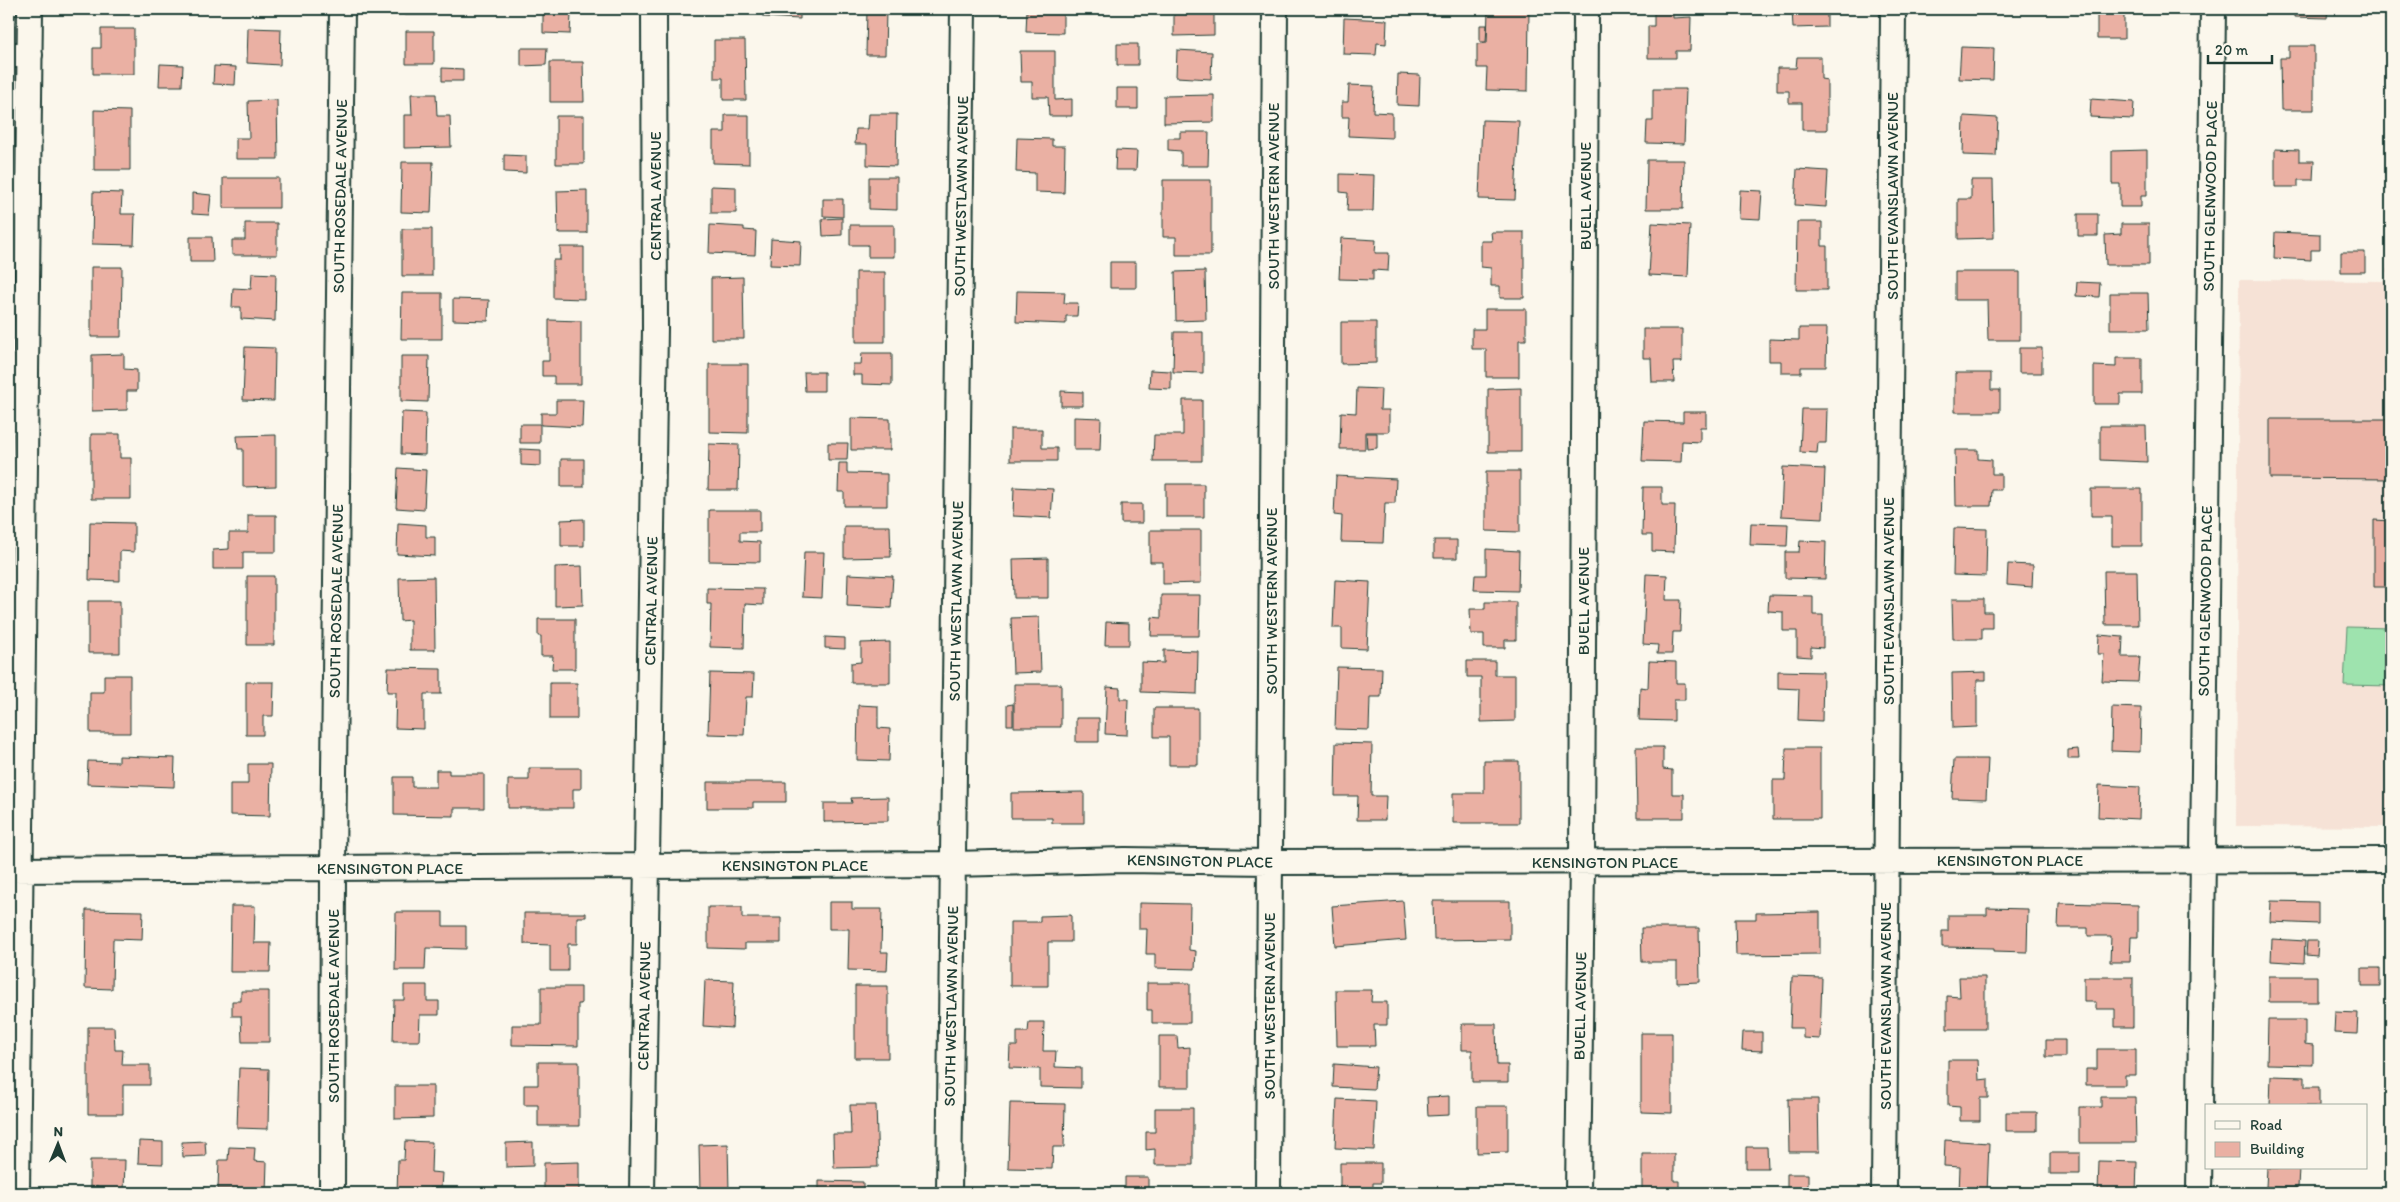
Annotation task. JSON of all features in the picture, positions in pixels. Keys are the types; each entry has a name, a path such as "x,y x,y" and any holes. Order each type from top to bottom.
{"street":[{"path":"17,1193 14,870 19,55 30,9"},
{"name":"SOUTH ROSEDALE AVENUE","path":"332,1193 332,869 342,9"},
{"name":"CENTRAL AVENUE","path":"642,1193 656,328 654,9"},
{"name":"SOUTH WESTLAWN AVENUE","path":"949,1193 963,9"},
{"name":"SOUTH WESTERN AVENUE","path":"1268,1193 1275,9"},
{"name":"BUELL AVENUE","path":"1578,1193 1582,862 1586,9"},
{"name":"SOUTH EVANSLAWN AVENUE","path":"1884,1193 1893,9"},
{"name":"SOUTH GLENWOOD PLACE","path":"2199,1193 2213,9"},
{"name":"KENSINGTON PLACE","path":"14,870 952,864 1125,860 1269,862 2391,860"}],"shaded area":[{"path":"2388,253 2391,253 2391,827 2236,826 2239,280 2387,281"}],"green space":[{"path":"2347,627 2391,628 2391,686 2344,685"}],"building":[{"path":"135,9 135,10 95,10"},
{"path":"405,9 435,9 435,15 405,15"},
{"path":"543,9 580,9 580,14 571,14 570,34 543,33"},
{"path":"764,9 800,9 800,19 763,17"},
{"path":"867,9 886,10 885,55 866,55"},
{"path":"1027,9 1063,9 1063,33 1026,32"},
{"path":"1488,9 1529,9 1528,91 1486,90 1487,68 1477,68 1477,44 1487,43"},
{"path":"1654,9 1673,9 1673,18 1691,17 1690,51 1676,51 1676,58 1648,58 1648,26 1654,26"},
{"path":"1792,9 1827,9 1827,27 1793,28"},
{"path":"2110,9 2145,9 2145,14 2124,14 2124,39 2097,39 2097,13 2110,13"},
{"path":"2294,9 2328,9 2327,18 2294,17"},
{"path":"1174,10 1214,10 1214,35 1174,36"},
{"path":"1344,18 1387,20 1386,44 1377,43 1376,55 1343,54"},
{"path":"1480,25 1487,25 1486,42 1480,42"},
{"path":"248,28 281,29 280,65 247,63"},
{"path":"101,29 134,29 134,74 93,74 93,48 101,48"},
{"path":"406,31 434,31 434,64 406,64"},
{"path":"714,40 745,40 746,100 723,100 723,78 714,78"},
{"path":"1117,44 1138,44 1138,65 1117,65"},
{"path":"2289,46 2314,46 2314,110 2281,110 2280,58 2289,58"},
{"path":"1961,47 1994,48 1993,80 1959,79"},
{"path":"521,48 547,48 546,65 521,66"},
{"path":"1177,50 1212,52 1211,79 1176,77"},
{"path":"1020,51 1055,51 1055,100 1072,99 1072,116 1049,116 1048,97 1032,97 1032,82 1021,82"},
{"path":"1797,57 1821,57 1821,79 1827,80 1827,130 1802,130 1802,103 1789,103 1789,91 1777,91 1777,68 1796,68"},
{"path":"550,62 583,62 584,102 550,102"},
{"path":"160,64 183,65 182,86 159,86"},
{"path":"214,66 236,67 235,85 213,84"},
{"path":"442,68 463,69 463,81 442,81"},
{"path":"1398,74 1420,75 1419,106 1397,105"},
{"path":"1349,85 1374,86 1373,112 1392,113 1392,138 1348,136 1349,117 1342,117 1342,102 1348,102"},
{"path":"1117,88 1138,88 1138,109 1117,109"},
{"path":"1653,89 1686,89 1684,144 1646,143 1647,121 1653,121"},
{"path":"411,94 436,94 437,116 450,116 451,147 404,148 404,115 412,115"},
{"path":"1214,95 1214,122 1164,123 1164,96"},
{"path":"2091,99 2134,102 2133,119 2090,117"},
{"path":"277,100 278,159 236,159 236,138 249,138 248,101"},
{"path":"94,110 130,111 130,170 94,170"},
{"path":"869,114 897,114 896,166 867,165 867,144 855,144 856,129 868,129"},
{"path":"725,115 749,115 749,164 713,163 713,132 725,132"},
{"path":"556,116 584,116 584,164 556,164"},
{"path":"1964,116 1998,118 1996,156 1963,155"},
{"path":"1482,120 1519,121 1515,200 1479,199"},
{"path":"1180,132 1209,132 1208,166 1181,166 1181,151 1168,150 1168,138 1180,138"},
{"path":"1017,138 1052,139 1052,146 1065,146 1064,193 1035,192 1035,173 1016,172"},
{"path":"2275,149 2299,150 2299,161 2314,161 2313,180 2298,180 2298,187 2275,187"},
{"path":"1116,150 1137,151 1136,170 1115,170"},
{"path":"2147,150 2147,195 2141,195 2141,207 2120,207 2120,184 2112,184 2112,151"},
{"path":"504,155 526,156 526,173 504,172"},
{"path":"1647,160 1684,160 1683,209 1646,209"},
{"path":"402,162 433,162 431,213 401,212"},
{"path":"1797,169 1828,171 1826,207 1795,205"},
{"path":"1340,174 1374,175 1373,211 1347,211 1348,193 1340,192"},
{"path":"869,177 897,177 897,210 869,209"},
{"path":"223,178 279,178 279,208 223,208"},
{"path":"1163,180 1211,180 1211,255 1176,255 1176,237 1163,237"},
{"path":"1971,180 1993,180 1994,238 1958,239 1958,199 1971,199"},
{"path":"711,186 736,187 736,213 711,213"},
{"path":"587,190 587,233 558,233 557,191"},
{"path":"1740,190 1762,191 1760,219 1739,218"},
{"path":"93,192 122,193 121,214 135,214 134,245 92,244"},
{"path":"192,193 211,195 209,215 192,214"},
{"path":"823,199 843,199 843,217 823,216"},
{"path":"2078,214 2098,214 2098,236 2078,236"},
{"path":"842,218 842,235 823,236 822,219"},
{"path":"1797,222 1822,222 1822,246 1827,246 1827,290 1796,290"},
{"path":"245,223 277,223 277,255 232,255 232,240 245,240"},
{"path":"1652,223 1690,225 1688,277 1649,275"},
{"path":"2121,224 2149,224 2149,265 2106,265 2105,235 2121,234"},
{"path":"710,225 744,227 744,230 756,231 755,255 709,253"},
{"path":"850,225 894,225 894,257 868,257 868,245 850,245"},
{"path":"402,229 432,229 432,276 402,276"},
{"path":"1491,232 1524,232 1524,298 1500,298 1500,286 1491,286 1491,268 1481,267 1481,241 1492,241"},
{"path":"2275,232 2320,234 2320,250 2311,250 2311,260 2274,258"},
{"path":"190,237 212,237 213,262 190,262"},
{"path":"1341,238 1376,240 1375,253 1389,253 1388,271 1373,270 1373,280 1339,279"},
{"path":"771,239 801,241 800,266 770,265"},
{"path":"560,247 584,247 584,299 553,298 553,260 560,260"},
{"path":"2341,252 2365,252 2365,272 2341,272"},
{"path":"1110,262 1136,262 1136,288 1110,288"},
{"path":"91,267 122,267 121,337 91,337"},
{"path":"1205,271 1206,320 1176,321 1175,272"},
{"path":"856,272 885,272 885,342 856,342"},
{"path":"1955,272 2020,272 2020,340 1988,340 1987,300 1955,300"},
{"path":"252,273 276,274 275,321 241,319 241,307 232,307 233,288 251,289"},
{"path":"743,277 744,339 711,339 711,278"},
{"path":"2077,282 2100,283 2099,297 2076,296"},
{"path":"1017,291 1065,292 1064,303 1078,303 1077,316 1066,316 1066,324 1016,322"},
{"path":"402,293 442,293 442,339 401,339"},
{"path":"2110,293 2148,293 2149,329 2110,329"},
{"path":"453,299 489,300 488,321 453,320"},
{"path":"1485,309 1526,309 1526,340 1519,340 1519,377 1486,377 1486,349 1472,349 1472,329 1485,329"},
{"path":"549,320 581,321 581,384 554,384 554,376 542,376 542,361 549,361"},
{"path":"1341,322 1376,322 1376,363 1341,364"},
{"path":"1799,328 1827,328 1826,367 1801,367 1801,373 1781,373 1781,361 1769,361 1769,339 1799,340"},
{"path":"1643,329 1682,329 1682,362 1673,362 1674,382 1652,382 1651,358 1643,358"},
{"path":"1174,332 1203,332 1203,373 1173,372"},
{"path":"245,347 275,348 274,401 243,400"},
{"path":"2019,348 2042,348 2042,373 2019,373"},
{"path":"862,353 892,353 892,385 862,384 862,375 853,375 853,364 861,364"},
{"path":"124,354 124,369 137,370 137,391 127,391 127,410 92,411 92,355"},
{"path":"401,356 429,356 428,402 401,401"},
{"path":"2116,358 2142,358 2142,394 2120,394 2120,404 2094,404 2094,366 2116,367"},
{"path":"709,364 748,364 748,433 709,432"},
{"path":"1150,370 1171,371 1171,389 1149,388"},
{"path":"804,372 824,372 824,391 805,391"},
{"path":"1955,373 1991,373 1991,390 2000,390 2000,412 1955,412"},
{"path":"1357,388 1381,389 1380,410 1389,410 1389,432 1365,432 1365,449 1340,449 1341,412 1356,413"},
{"path":"1521,388 1521,452 1488,452 1488,389"},
{"path":"1061,391 1083,392 1083,406 1061,406"},
{"path":"556,400 583,400 582,427 541,425 541,413 556,413"},
{"path":"1183,400 1202,400 1202,461 1153,461 1154,435 1183,435"},
{"path":"1802,409 1827,409 1826,443 1818,443 1817,453 1800,452"},
{"path":"402,412 426,413 425,455 401,454"},
{"path":"1683,412 1706,412 1706,427 1700,427 1700,442 1682,441 1681,462 1642,461 1644,421 1683,422"},
{"path":"1074,417 1101,418 1100,450 1074,450"},
{"path":"851,418 890,419 890,450 851,450"},
{"path":"2270,419 2391,419 2391,479 2270,478"},
{"path":"520,424 540,424 540,443 520,443"},
{"path":"2100,426 2146,426 2147,462 2100,460"},
{"path":"1010,429 1042,429 1042,448 1057,448 1057,461 1010,461"},
{"path":"1366,433 1377,433 1377,448 1367,449"},
{"path":"91,434 120,434 120,458 131,458 131,499 91,499"},
{"path":"276,435 276,486 243,487 243,449 238,449 237,436"},
{"path":"828,443 848,443 847,460 828,460"},
{"path":"709,444 739,445 738,490 708,490"},
{"path":"521,449 541,450 541,466 521,465"},
{"path":"1955,450 1978,450 1978,459 1992,460 1992,474 2001,474 2001,490 1992,490 1991,506 1956,506"},
{"path":"561,459 584,459 584,487 561,487"},
{"path":"839,463 847,463 847,473 887,474 887,506 844,506 844,492 838,492"},
{"path":"1783,467 1825,469 1823,518 1781,516"},
{"path":"398,468 426,470 424,510 396,508"},
{"path":"1486,471 1520,471 1520,532 1486,531"},
{"path":"1336,476 1396,479 1395,503 1385,503 1383,543 1341,542 1342,516 1334,515"},
{"path":"1166,484 1204,484 1204,517 1166,517"},
{"path":"1014,487 1053,489 1051,518 1013,516"},
{"path":"1643,487 1662,487 1662,505 1675,505 1674,552 1652,551 1652,535 1642,535"},
{"path":"2091,489 2142,489 2142,546 2112,546 2112,516 2091,516"},
{"path":"1121,504 1142,504 1142,523 1121,523"},
{"path":"709,510 760,510 760,532 740,532 740,541 760,542 760,562 709,561"},
{"path":"248,515 276,515 276,552 243,552 243,569 213,569 213,550 229,549 229,533 248,533"},
{"path":"584,519 584,546 561,546 561,520"},
{"path":"2374,520 2391,521 2391,587 2374,587"},
{"path":"90,522 134,523 134,552 120,551 120,581 89,580"},
{"path":"398,523 426,525 426,537 435,537 435,556 397,554"},
{"path":"1751,523 1788,524 1787,546 1750,545"},
{"path":"844,526 890,526 891,557 844,558"},
{"path":"1954,528 1987,529 1986,576 1953,575"},
{"path":"1150,530 1201,530 1201,583 1163,584 1163,562 1150,562"},
{"path":"1434,540 1457,540 1457,558 1434,558"},
{"path":"1800,541 1826,542 1825,579 1785,578 1785,552 1799,552"},
{"path":"1486,549 1519,551 1518,591 1474,590 1475,575 1486,575"},
{"path":"804,552 824,552 822,598 802,597"},
{"path":"1048,558 1048,598 1014,598 1013,559"},
{"path":"2008,564 2033,565 2032,587 2007,585"},
{"path":"582,566 583,605 555,606 555,567"},
{"path":"2104,571 2137,571 2138,625 2105,625"},
{"path":"848,574 893,576 891,608 847,606"},
{"path":"1646,574 1667,575 1666,600 1681,600 1680,632 1673,632 1672,654 1657,654 1658,645 1643,644"},
{"path":"247,576 274,576 274,645 247,645"},
{"path":"434,577 435,650 410,650 410,620 400,621 399,578"},
{"path":"1335,580 1370,582 1367,649 1342,648 1342,628 1333,628"},
{"path":"707,588 763,589 763,605 745,604 744,648 710,647 711,604 707,604"},
{"path":"1161,595 1200,595 1199,636 1151,636 1152,617 1161,618"},
{"path":"1769,595 1813,596 1813,615 1823,615 1823,648 1811,647 1811,657 1797,656 1797,631 1783,631 1783,612 1768,611"},
{"path":"1952,599 1984,599 1984,612 1992,612 1992,628 1982,628 1982,639 1953,639"},
{"path":"88,601 120,601 120,653 88,653"},
{"path":"1485,602 1516,602 1516,640 1505,640 1505,648 1484,648 1484,634 1471,634 1470,609 1485,609"},
{"path":"1039,617 1041,672 1013,673 1011,618"},
{"path":"538,619 575,619 575,669 552,669 553,656 541,656 541,636 538,636"},
{"path":"1106,622 1129,623 1129,645 1105,645"},
{"path":"2099,635 2123,637 2122,657 2140,657 2138,682 2102,681 2104,654 2098,654"},
{"path":"825,637 845,638 845,649 825,648"},
{"path":"890,642 890,683 851,683 851,663 861,662 861,643"},
{"path":"1164,650 1198,651 1197,694 1141,692 1141,662 1164,663"},
{"path":"1467,661 1495,661 1495,675 1515,675 1515,721 1481,722 1481,677 1467,677"},
{"path":"1649,661 1676,662 1676,683 1685,683 1685,700 1674,700 1674,721 1639,720 1640,687 1648,688"},
{"path":"1337,667 1382,668 1381,697 1370,697 1369,730 1335,729"},
{"path":"388,668 441,669 441,694 424,694 424,729 395,728 396,692 387,692"},
{"path":"1778,671 1823,672 1822,721 1798,720 1799,689 1778,688"},
{"path":"1986,672 1986,680 1977,680 1977,727 1953,728 1952,673"},
{"path":"710,673 754,674 753,697 746,697 744,735 708,734"},
{"path":"104,675 130,675 130,733 90,733 90,692 104,692"},
{"path":"246,682 274,682 273,716 263,716 263,735 246,735"},
{"path":"550,683 577,683 577,719 550,719"},
{"path":"1014,684 1061,684 1061,727 1014,727"},
{"path":"1107,687 1120,688 1120,699 1128,699 1127,735 1105,734"},
{"path":"1013,704 1013,725 1007,725 1007,705"},
{"path":"858,705 878,706 878,728 890,729 889,761 857,760"},
{"path":"2112,707 2141,708 2140,752 2111,751"},
{"path":"1154,708 1198,708 1198,765 1169,765 1169,737 1154,737"},
{"path":"1076,718 1099,718 1099,742 1076,742"},
{"path":"1336,743 1372,744 1371,796 1386,796 1385,820 1357,820 1358,796 1335,796"},
{"path":"1636,747 1663,747 1663,769 1672,770 1672,794 1684,794 1684,818 1637,818"},
{"path":"1786,748 1820,748 1820,819 1773,819 1773,780 1785,780"},
{"path":"2078,749 2079,759 2068,759 2068,750"},
{"path":"119,756 175,758 174,787 87,784 88,761 119,762"},
{"path":"1954,759 1988,759 1986,799 1952,798"},
{"path":"1484,761 1519,761 1519,823 1453,823 1453,793 1484,793"},
{"path":"248,764 271,764 270,816 230,815 230,784 248,784"},
{"path":"529,768 581,768 581,789 573,789 573,808 508,808 508,780 529,780"},
{"path":"436,770 449,770 449,774 484,774 484,808 454,808 454,816 394,815 394,777 412,777 412,787 436,787"},
{"path":"707,782 786,782 786,802 753,802 753,808 707,808"},
{"path":"2099,785 2140,787 2139,819 2098,817"},
{"path":"1084,792 1084,823 1052,823 1052,818 1011,818 1011,793"},
{"path":"888,797 888,821 824,822 824,803 852,803 851,798"},
{"path":"1403,901 1406,940 1335,946 1332,906"},
{"path":"1433,901 1510,901 1510,939 1434,940"},
{"path":"2271,901 2318,902 2318,924 2270,922"},
{"path":"829,902 852,902 852,909 882,909 881,952 888,952 887,971 848,970 849,929 829,929"},
{"path":"1139,903 1190,904 1189,950 1196,951 1195,969 1155,968 1155,954 1146,954 1147,929 1139,929"},
{"path":"2059,903 2138,905 2138,937 2131,937 2130,962 2110,962 2111,936 2088,936 2088,928 2058,928"},
{"path":"231,906 255,906 254,943 271,943 270,972 230,972"},
{"path":"708,907 742,907 742,918 781,918 781,943 745,943 745,949 708,948"},
{"path":"1987,908 2028,909 2027,952 1994,951 1994,948 1942,947 1942,931 1948,931 1948,915 1987,915"},
{"path":"86,910 143,911 142,940 113,939 112,989 85,988"},
{"path":"396,912 443,912 443,926 466,926 466,949 426,948 425,970 395,970"},
{"path":"1820,912 1820,954 1736,955 1735,919 1756,919 1756,913"},
{"path":"524,913 586,913 586,917 577,917 577,944 568,944 568,971 550,971 550,945 524,944"},
{"path":"1071,915 1071,942 1048,942 1048,986 1010,986 1010,922 1040,922 1040,916"},
{"path":"1641,928 1699,928 1700,982 1677,983 1677,962 1642,962"},
{"path":"2272,939 2305,941 2304,963 2271,961"},
{"path":"2307,941 2318,941 2317,956 2306,955"},
{"path":"2362,968 2380,968 2380,986 2362,986"},
{"path":"2269,976 2317,976 2317,1002 2269,1002"},
{"path":"1792,977 1822,978 1820,1039 1803,1038 1803,1028 1790,1028"},
{"path":"1959,977 1985,977 1985,1029 1947,1029 1947,996 1960,997"},
{"path":"2084,977 2133,977 2133,1027 2115,1027 2115,1009 2096,1009 2096,1002 2084,1002"},
{"path":"705,980 734,981 732,1028 703,1026"},
{"path":"1147,983 1190,983 1190,1023 1152,1023 1152,1010 1147,1010"},
{"path":"404,985 427,985 427,1001 439,1001 439,1015 420,1015 419,1041 393,1041 394,1000 404,1000"},
{"path":"855,986 888,986 888,1058 855,1058"},
{"path":"541,987 581,987 581,1004 578,1004 578,1046 512,1045 512,1025 541,1025"},
{"path":"1336,990 1372,990 1371,1002 1387,1002 1387,1025 1374,1025 1375,1046 1337,1046"},
{"path":"241,991 269,991 269,1042 242,1042 241,1016 232,1016 232,1001 241,1001"},
{"path":"2335,1012 2358,1013 2357,1034 2334,1033"},
{"path":"2268,1020 2305,1020 2305,1044 2313,1045 2313,1065 2267,1064"},
{"path":"1029,1022 1044,1022 1043,1051 1056,1051 1055,1067 1081,1068 1081,1088 1040,1087 1040,1069 1009,1068 1010,1046 1017,1046 1017,1032 1028,1032"},
{"path":"1462,1024 1496,1024 1497,1065 1508,1065 1508,1082 1472,1082 1472,1050 1462,1050"},
{"path":"88,1027 114,1027 115,1050 123,1050 122,1065 150,1065 150,1085 123,1085 123,1114 88,1114"},
{"path":"1743,1032 1762,1032 1762,1051 1742,1050"},
{"path":"1641,1033 1672,1033 1672,1113 1641,1112"},
{"path":"1159,1036 1177,1036 1178,1048 1190,1047 1190,1087 1159,1087"},
{"path":"2046,1040 2065,1040 2065,1057 2046,1057"},
{"path":"2097,1049 2136,1049 2136,1075 2125,1075 2125,1085 2086,1085 2086,1069 2097,1069"},
{"path":"1948,1060 1978,1060 1979,1080 1988,1079 1988,1098 1980,1098 1980,1121 1960,1121 1960,1107 1948,1106"},
{"path":"538,1062 579,1062 579,1126 538,1126 538,1105 524,1105 524,1085 538,1085"},
{"path":"1334,1064 1376,1067 1374,1089 1333,1087"},
{"path":"239,1068 269,1069 268,1129 237,1128"},
{"path":"2271,1076 2305,1077 2305,1087 2319,1087 2319,1104 2270,1104"},
{"path":"395,1086 433,1086 433,1118 395,1119"},
{"path":"1449,1096 1449,1115 1428,1116 1427,1097"},
{"path":"2101,1097 2135,1097 2136,1143 2079,1143 2079,1107 2101,1107"},
{"path":"1337,1099 1376,1101 1374,1150 1335,1148"},
{"path":"1788,1099 1818,1099 1819,1152 1789,1152"},
{"path":"1010,1103 1065,1104 1064,1147 1053,1147 1052,1169 1008,1168"},
{"path":"850,1105 876,1105 878,1167 834,1168 833,1134 851,1134"},
{"path":"1477,1106 1508,1106 1508,1152 1477,1153"},
{"path":"1155,1108 1193,1108 1193,1165 1155,1165 1155,1149 1146,1150 1146,1132 1155,1132"},
{"path":"2006,1112 2037,1112 2037,1131 2006,1131"},
{"path":"1945,1140 1989,1143 1987,1193 1959,1193 1960,1167 1944,1166"},
{"path":"139,1141 163,1142 163,1164 138,1163"},
{"path":"205,1141 206,1156 183,1157 182,1142"},
{"path":"405,1141 432,1142 431,1172 442,1173 441,1188 430,1188 429,1193 397,1193 398,1160 404,1160"},
{"path":"533,1142 533,1166 506,1167 506,1143"},
{"path":"728,1144 729,1193 700,1193 699,1145"},
{"path":"229,1147 255,1148 254,1161 267,1162 266,1193 232,1193 232,1189 218,1189 219,1160 228,1160"},
{"path":"1746,1147 1767,1147 1768,1168 1746,1168"},
{"path":"2050,1153 2080,1153 2080,1174 2050,1174"},
{"path":"1642,1154 1674,1154 1674,1181 1679,1181 1679,1193 1642,1193"},
{"path":"90,1160 125,1160 124,1193 97,1193 98,1187 90,1187"},
{"path":"2099,1161 2137,1162 2136,1193 2098,1193"},
{"path":"579,1162 579,1193 544,1193 544,1163"},
{"path":"1340,1163 1381,1163 1381,1183 1373,1183 1373,1193 1334,1193 1334,1187 1340,1187"},
{"path":"2267,1170 2299,1170 2298,1188 2266,1187"},
{"path":"1787,1174 1808,1174 1808,1193 1787,1193"},
{"path":"1125,1177 1148,1177 1148,1193 1125,1193"},
{"path":"819,1181 863,1182 863,1193 819,1193"},
{"path":"1162,1190 1195,1190 1195,1193 1162,1193"},
{"path":"1008,1191 1036,1191 1036,1193 1008,1193"}]}
